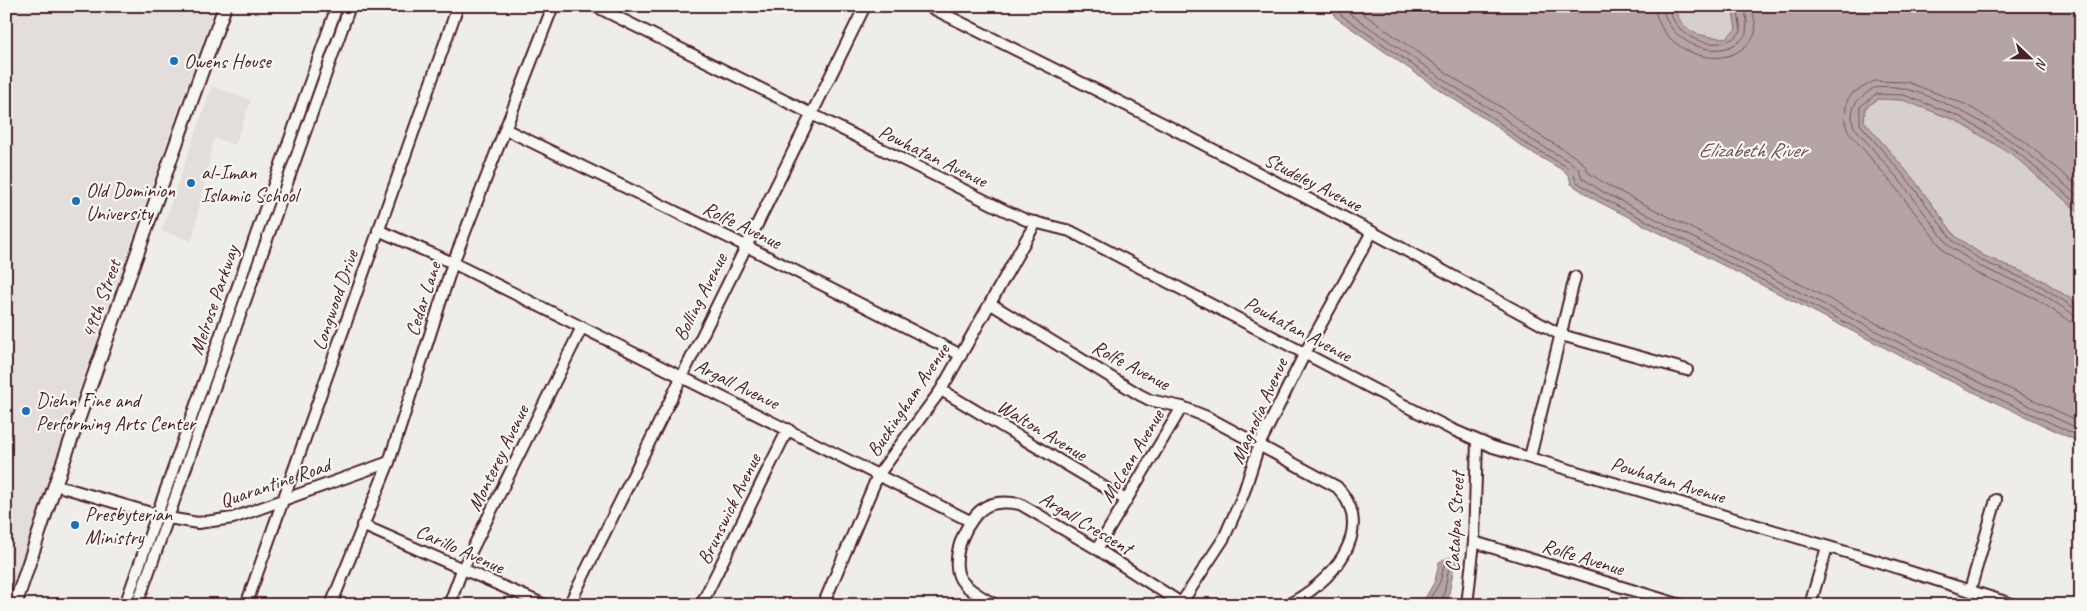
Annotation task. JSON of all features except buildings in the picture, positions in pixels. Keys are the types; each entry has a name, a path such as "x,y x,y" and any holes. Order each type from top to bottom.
{"street":[{"name":"49th Street","path":"15,605 55,485 225,6"},
{"name":"Melrose Parkway","path":"125,605 337,6"},
{"name":"Melrose Parkway","path":"137,605 350,6"},
{"name":"Longwood Drive","path":"246,605 458,6"},
{"name":"Cedar Lane","path":"331,605 389,462 453,264 553,6"},
{"name":"Powhatan Avenue","path":"595,6 1004,210 1036,222 1070,230 1477,441 2016,605"},
{"name":"Bolling Avenue","path":"569,605 865,6"},
{"name":"Studeley Avenue","path":"928,6 1166,125 1372,232 1561,335 1687,370"},
{"name":"Rolfe Avenue","path":"505,129 746,246 961,355"},
{"name":"Buckingham Avenue","path":"823,605 878,475 941,390 1036,222"},
{"name":"Argall Avenue","path":"378,230 453,264 788,428 970,521"},
{"name":"Magnolia Avenue","path":"1182,604 1224,538 1243,495 1259,445 1305,353 1372,232"},
{"path":"1530,457 1575,277"},
{"name":"Rolfe Avenue","path":"991,304 1145,397 1161,403 1182,407 1208,417 1337,487 1344,494 1352,509 1353,529 1350,540 1336,566 1312,590 1287,605"},
{"name":"Monterey Avenue","path":"449,605 462,570 582,327"},
{"name":"Walton Avenue","path":"941,390 1126,500"},
{"name":"McLean Avenue","path":"1097,549 1182,407"},
{"name":"Brunswick Avenue","path":"701,605 788,428"},
{"name":"Catalpa Street","path":"1467,605 1474,542 1477,441"},
{"name":"Quarantine Road","path":"55,485 168,518 198,523 232,518 389,462"},
{"path":"1970,590 1996,500"},
{"name":"Argall Crescent","path":"970,521 985,507 1007,501 1020,504 1097,549 1182,604"},
{"path":"970,521 959,546 958,573 968,586 995,605"},
{"name":"Carillo Avenue","path":"362,525 545,605"},
{"name":"Rolfe Avenue","path":"1474,542 1681,605"},
{"path":"1810,605 1827,547"}],"shaded area":[{"name":"Old Dominion University","path":"6,6 215,6 77,396 79,397 11,594 37,605 6,605"},
{"path":"1674,6 1732,6 1736,29 1726,38 1700,35 1682,23"},
{"name":"al-Iman Islamic School","path":"212,86 251,100 235,145 214,138 192,241 161,231"},
{"path":"1878,99 1903,100 1957,121 2013,155 2081,214 2081,306 2044,281 1984,256 1956,237 1914,180 1864,121 1865,108"}],"water":[{"name":"Elizabeth River","path":"1328,6 1674,6 1682,23 1693,32 1708,37 1726,38 1736,29 1732,6 2081,6 2081,214 2013,155 1957,121 1903,100 1878,99 1865,108 1864,121 1914,180 1956,237 1984,256 2044,281 2081,306 2081,443 1946,379 1597,201 1571,184 1569,176 1564,171 1521,146 1493,124 1447,95 1335,17 1334,11"},
{"path":"1460,557 1461,561 1454,566 1447,605 1421,605 1435,581 1439,562 1447,558"}],"place":[{"name":"Owens House","path":"174,61"},
{"name":"al-Iman Islamic School","path":"191,183"},
{"name":"Old Dominion University","path":"76,201"},
{"name":"Diehn Fine and Performing Arts Center","path":"26,411"},
{"name":"Presbyterian Ministry","path":"75,525"}]}
